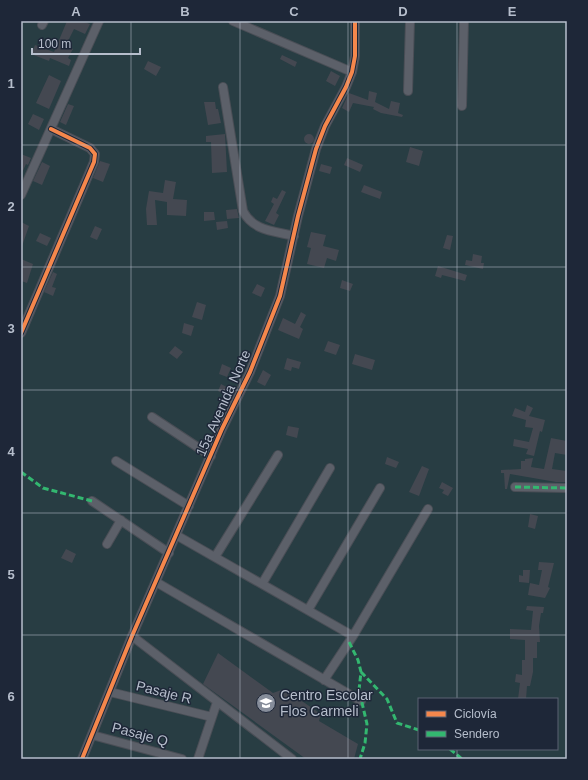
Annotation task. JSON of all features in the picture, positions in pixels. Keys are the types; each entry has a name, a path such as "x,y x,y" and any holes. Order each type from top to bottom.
{"street":[{"path":"21,195 100,21"},
{"path":"234,21 352,72"},
{"name":"15a Avenida Norte","path":"82,759 132,636 222,429 250,372 280,296 316,149 346,88 352,72 355,56 355,21"},
{"path":"408,91 410,21"},
{"path":"462,106 464,21"},
{"path":"223,87 248,220 256,226 294,236"},
{"path":"21,333 94,162 95,154 90,148 51,129"},
{"path":"152,418 211,456"},
{"path":"215,557 278,455"},
{"path":"116,461 189,506"},
{"path":"262,584 330,468"},
{"path":"515,487 567,488"},
{"path":"308,610 380,488"},
{"path":"92,501 169,553"},
{"path":"324,680 353,636 428,510"},
{"path":"107,544 121,520"},
{"path":"176,535 353,636"},
{"path":"156,582 361,701"},
{"path":"132,636 292,759"},
{"name":"Pasaje R","path":"110,692 212,717"},
{"path":"198,759 217,702"},
{"name":"Pasaje Q","path":"92,735 182,759"}],"green space":[{"path":"21,21 567,21 567,759 21,759"}],"building":[{"path":"67,21 82,21 90,24 85,34 74,29 66,45 73,49 68,58 71,60 69,66 50,58 49,61 31,54 35,45 54,52"},
{"path":"282,55 297,62 295,67 280,59"},
{"path":"148,61 161,67 156,76 144,69"},
{"path":"331,71 340,76 335,86 326,81"},
{"path":"49,75 61,81 49,109 36,103"},
{"path":"369,91 377,93 375,102 389,109 391,101 400,103 398,113 403,115 402,117 381,113 373,109 374,107 353,103 349,112 342,108 349,93 368,100"},
{"path":"204,102 215,102 221,123 208,125"},
{"path":"68,104 74,106 66,125 60,122"},
{"path":"33,114 44,119 39,130 28,124"},
{"path":"225,134 227,172 212,173 211,142 206,142 206,136"},
{"path":"307,134 311,134 313,135 313,143 307,144 304,141 304,137"},
{"path":"410,147 423,151 419,166 406,162"},
{"path":"21,154 31,158 28,165 26,164 21,175"},
{"path":"347,158 363,165 360,172 344,165"},
{"path":"100,161 110,164 103,182 93,178"},
{"path":"42,162 50,166 42,185 33,181"},
{"path":"321,164 332,167 330,174 319,171"},
{"path":"165,180 176,182 173,199 187,200 186,216 167,215 167,202 155,200 157,225 147,225 146,209 149,191 163,193"},
{"path":"364,185 382,192 380,199 361,192"},
{"path":"282,190 286,192 276,213 279,215 274,225 265,221 274,204 271,202 273,197 277,199"},
{"path":"237,209 239,218 227,219 226,210"},
{"path":"204,212 214,212 215,220 204,221"},
{"path":"227,221 228,228 217,230 216,222"},
{"path":"21,222 29,226 22,246 21,246"},
{"path":"95,226 102,229 97,240 90,237"},
{"path":"311,232 326,235 323,246 339,250 336,261 327,258 324,268 307,264 311,248 307,247"},
{"path":"40,233 51,238 47,246 36,241"},
{"path":"447,235 453,236 450,250 443,248"},
{"path":"473,254 482,256 481,263 484,263 483,269 465,265 466,260 472,261"},
{"path":"21,259 33,264 27,283 21,281"},
{"path":"438,266 467,275 465,281 442,275 441,278 435,276"},
{"path":"53,272 57,274 52,287 56,288 53,296 44,292"},
{"path":"342,280 353,284 350,291 340,288"},
{"path":"257,284 265,288 261,297 252,293"},
{"path":"197,302 206,305 202,320 192,317"},
{"path":"301,312 306,315 300,327 303,329 299,339 278,330 283,318 295,324"},
{"path":"184,323 194,326 191,336 182,333"},
{"path":"328,341 340,345 336,355 324,351"},
{"path":"175,346 183,352 177,359 169,353"},
{"path":"355,354 375,360 372,370 352,364"},
{"path":"287,358 301,362 299,369 292,367 291,371 284,369"},
{"path":"222,364 231,368 227,377 219,374"},
{"path":"263,370 271,375 265,386 257,382"},
{"path":"221,384 234,391 230,397 218,391"},
{"path":"527,405 533,408 529,416 545,420 542,432 540,431 534,456 526,454 528,449 513,446 514,439 529,442 533,428 525,427 526,420 512,416 515,408 525,412"},
{"path":"288,426 299,428 297,438 286,435"},
{"path":"551,438 567,441 567,455 555,453 552,469 567,471 567,482 556,482 510,474 507,489 505,489 504,473 501,473 501,470 521,469 521,461 533,458 531,467 544,469"},
{"path":"387,457 399,462 396,468 385,464"},
{"path":"422,466 429,469 419,496 409,492"},
{"path":"442,482 453,488 448,496 442,493 444,490 439,488"},
{"path":"530,514 538,516 535,529 528,527"},
{"path":"66,549 76,554 72,563 61,558"},
{"path":"539,562 554,563 548,587 550,588 545,598 528,595 530,583 539,585 542,570 538,570"},
{"path":"523,570 530,570 529,583 519,582 519,575 523,576"},
{"path":"527,606 544,607 543,613 541,613 539,626 540,642 537,642 537,658 533,658 533,672 530,686 527,686 526,698 518,698 520,683 515,682 516,674 522,675 522,660 525,660 525,640 510,639 510,629 531,630 533,611 526,610"},
{"name":"Centro Escolar Flos Carmeli","path":"218,653 273,693 284,689 321,714 319,721 358,744 354,759 306,759 203,684"}],"marked path":[{"path":"21,472 43,488 92,501"},
{"path":"515,487 567,488"},
{"path":"349,642 358,660 361,672 359,690 367,724 365,743 360,759"},
{"path":"361,672 387,699 397,723 418,730"},
{"path":"451,750 462,759"}],"cycle path":[{"path":"82,759 132,636 222,429 250,372 280,296 298,216 316,149 325,126 346,87 352,72 355,56 355,21"},
{"path":"21,333 94,162 95,154 90,148 51,129"}],"place":[{"name":"Centro Escolar Flos Carmeli","path":"266,703"}]}
